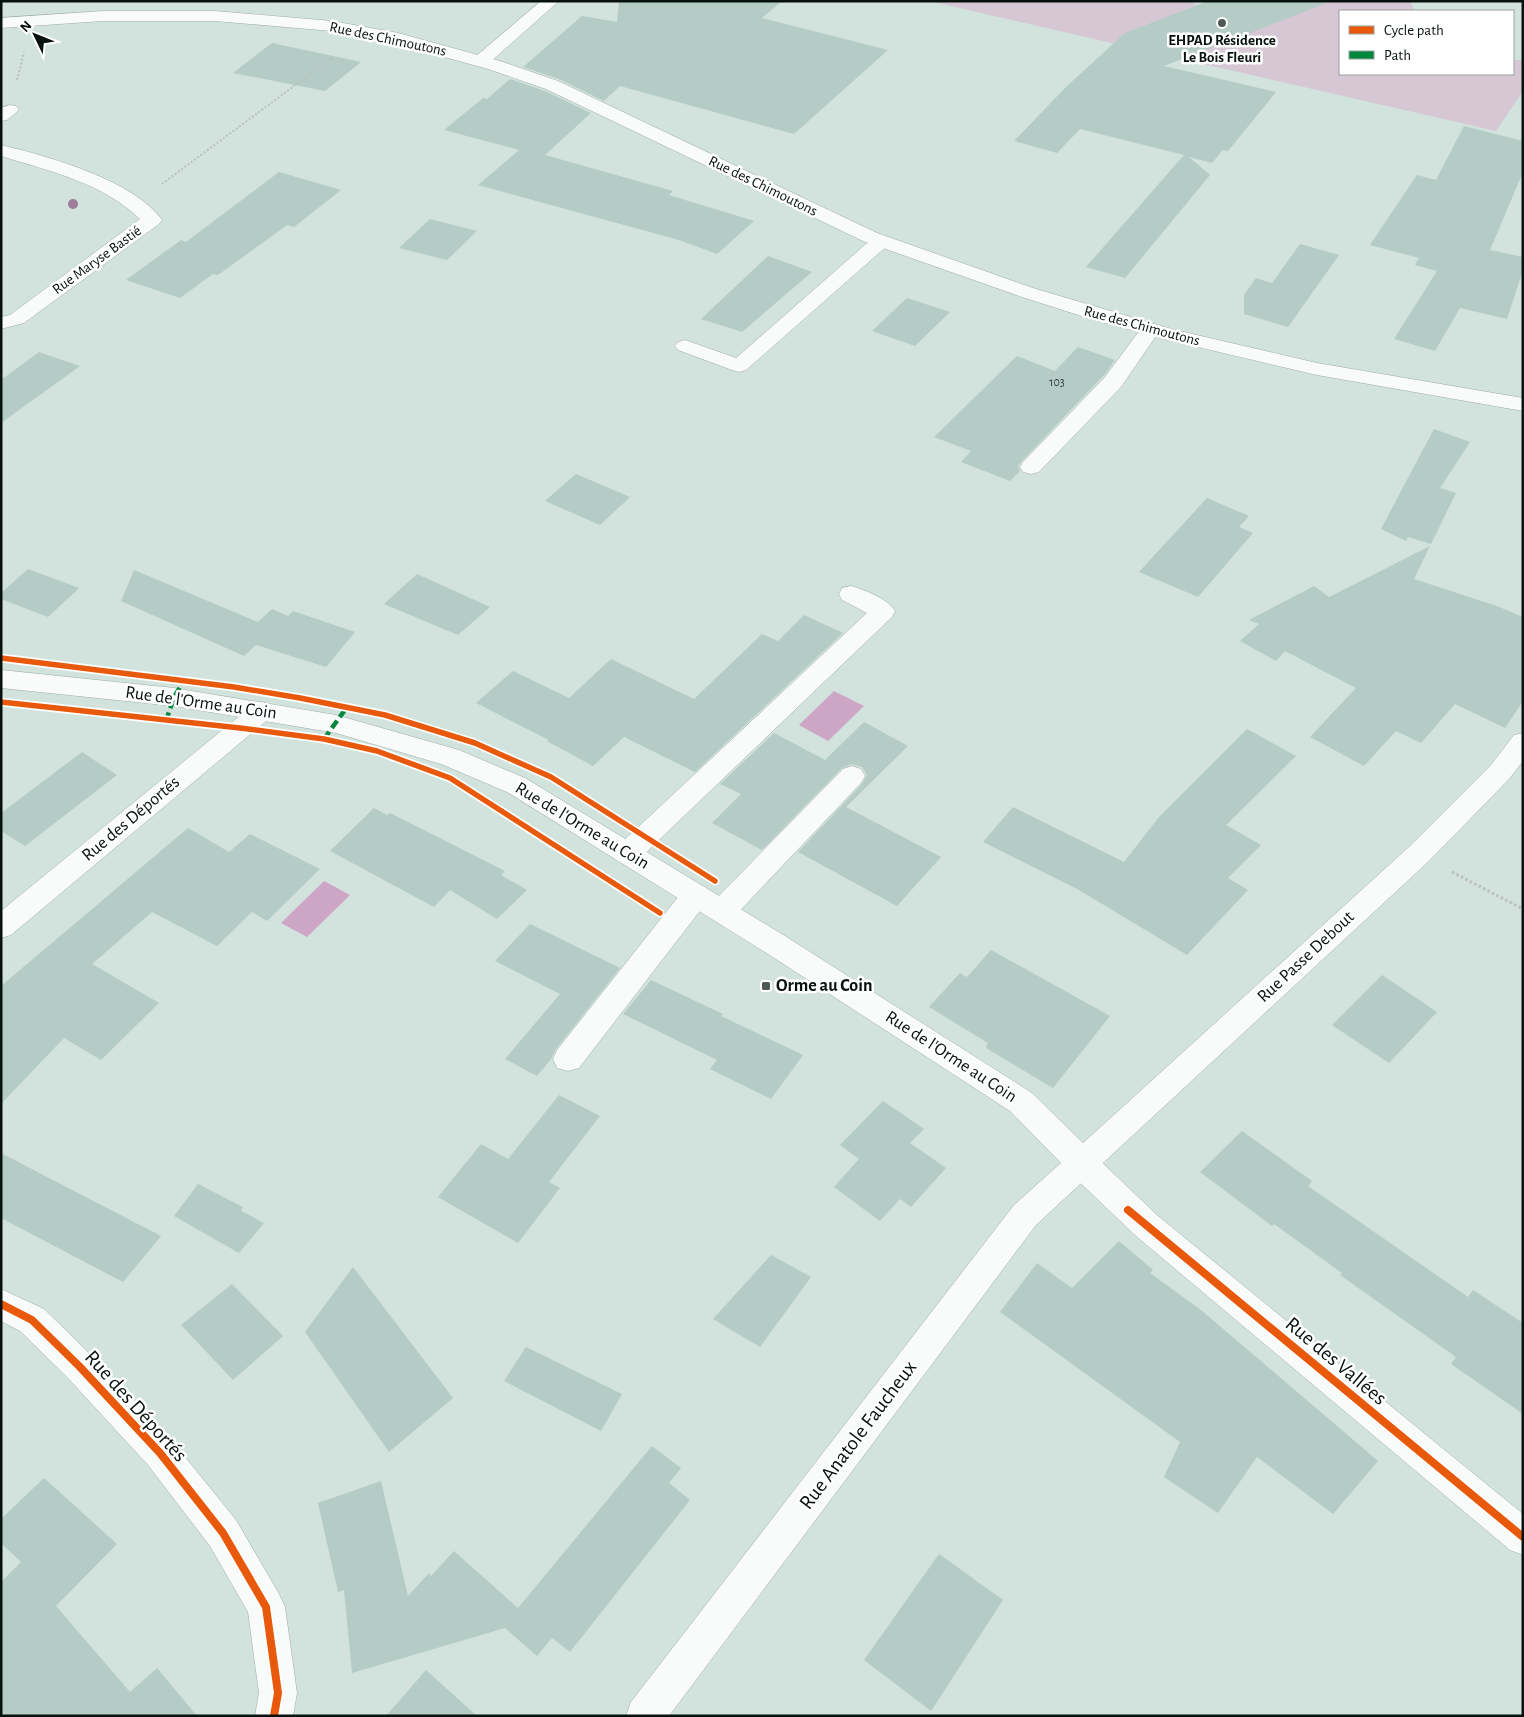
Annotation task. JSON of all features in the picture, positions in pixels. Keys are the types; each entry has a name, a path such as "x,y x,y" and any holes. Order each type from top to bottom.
{"main road":[{"path":"481,61 551,1"},
{"name":"Rue des Chimoutons","path":"1,23 103,16 215,16 332,26 392,37 481,61 552,86 634,123 756,184 881,241 1038,295 1150,330 1317,369 1523,405"},
{"name":"Rue Maryse Bastié","path":"1,150 98,181 135,204 152,220 17,319 1,323"},
{"path":"685,346 739,366 881,241"},
{"path":"1031,467 1113,382 1150,330"},
{"path":"628,853 883,611 851,594"},
{"name":"Rue de l'Orme au Coin","path":"1,679 174,697 336,724 450,757 516,785 722,911 1021,1102 1048,1127 1082,1164"},
{"name":"Rue des Déportés","path":"1,927 262,711"},
{"name":"Rue Passe Debout","path":"1082,1164 1420,853 1500,772 1523,742"},
{"path":"722,911 852,776"},
{"path":"568,1059 696,895"},
{"name":"Rue des Vallées","path":"1082,1164 1140,1221 1523,1537"},
{"name":"Rue Anatole Faucheux","path":"645,1716 1025,1215 1082,1164"},
{"name":"Rue des Déportés","path":"1,1304 32,1320 79,1366 160,1453 223,1533 266,1608 278,1693 274,1716"}],"path":[{"path":"6,113 26,47"},
{"path":"135,204 334,56"},
{"path":"1420,853 1523,909"}],"shaded area":[{"path":"929,1 1189,1 1197,5 1262,1 1410,1 1414,10 1339,10 1339,75 1514,75 1514,60 1523,60 1523,91 1496,131"},
{"path":"834,691 864,706 828,741 799,725"},
{"path":"324,881 350,895 307,937 281,923"}],"building":[{"path":"619,1 782,1 762,18 888,50 794,134 620,86 604,101 559,79 523,67 582,16 617,22"},
{"path":"1208,1 1323,1 1324,4 1164,66 1276,92 1228,151 1223,150 1212,163 1189,157 1210,175 1125,278 1086,267 1184,155 1080,129 1057,153 1014,141 1067,86 1125,33"},
{"path":"272,43 361,62 325,91 233,73"},
{"path":"510,79 545,91 591,113 545,155 673,191 669,195 754,221 717,254 679,240 478,185 519,150 444,130 483,98 487,99"},
{"path":"1464,126 1523,141 1523,172 1490,250 1523,257 1523,270 1507,319 1460,308 1435,351 1394,339 1437,271 1415,265 1419,258 1370,245 1417,175 1436,180"},
{"path":"279,172 341,190 294,227 287,225 218,275 213,274 180,298 126,280 181,240 186,242"},
{"path":"430,219 477,231 447,260 399,248"},
{"path":"1300,244 1339,255 1288,327 1244,314 1244,295 1256,278 1272,283"},
{"path":"768,256 812,272 742,332 701,319"},
{"path":"907,298 950,312 915,346 872,331"},
{"path":"1078,347 1115,360 1105,374 1022,461 1018,466 1020,471 1010,481 961,462 971,451 934,437 1017,356 1055,371"},
{"path":"39,352 80,366 1,423 1,380"},
{"path":"1434,429 1470,442 1440,488 1456,493 1431,544 1408,537 1406,541 1381,529"},
{"path":"576,474 630,497 600,525 545,501"},
{"path":"1207,498 1249,516 1239,527 1253,533 1198,597 1139,572"},
{"path":"1430,546 1414,579 1497,606 1523,617 1523,701 1505,728 1455,704 1421,743 1396,731 1364,766 1310,737 1356,688 1285,651 1276,661 1240,641 1259,624 1249,620 1314,586 1329,597"},
{"path":"28,569 79,588 48,617 1,599 1,593"},
{"path":"134,570 258,622 272,609 288,616 293,611 355,632 326,667 256,645 244,656 121,601"},
{"path":"417,574 490,607 458,635 384,604"},
{"path":"804,615 843,633 695,772 624,737 593,766 547,741 549,740 476,703 513,671 569,698 611,659 694,699 762,634 778,641"},
{"path":"864,722 908,746 846,807 941,857 897,906 798,852 862,784 867,775 862,767 851,764 842,768 762,850 712,823 741,794 720,784 774,733 825,760"},
{"path":"1247,729 1296,756 1226,825 1261,845 1228,878 1248,890 1187,955 1079,890 983,842 1013,807 1124,862 1159,817"},
{"path":"82,752 117,775 25,846 1,831 1,813"},
{"path":"374,808 387,815 390,813 505,871 501,875 527,890 497,919 450,890 434,907 330,851"},
{"path":"188,828 229,852 250,834 320,869 267,921 252,912 217,946 152,912 92,964 159,1003 101,1060 64,1038 1,1104 1,986"},
{"path":"530,924 620,968 537,1076 505,1059 560,994 495,961"},
{"path":"991,950 1110,1016 1053,1088 986,1048 988,1043 929,1007 960,973 967,977"},
{"path":"1382,975 1437,1012 1389,1063 1332,1025"},
{"path":"651,980 803,1055 771,1099 710,1069 717,1060 623,1014"},
{"path":"559,1095 600,1116 549,1182 560,1188 518,1243 438,1197 481,1144 508,1159"},
{"path":"883,1101 924,1129 910,1143 946,1168 911,1207 900,1199 880,1221 834,1187 859,1159 840,1145"},
{"path":"1242,1131 1312,1181 1308,1186 1468,1297 1473,1290 1523,1323 1523,1414 1451,1364 1456,1357 1340,1275 1342,1273 1274,1224 1272,1226 1200,1172"},
{"path":"1,1153 161,1236 123,1282 1,1218"},
{"path":"198,1184 243,1207 241,1211 264,1223 239,1253 174,1216"},
{"path":"1119,1241 1153,1270 1150,1273 1201,1310 1378,1461 1333,1514 1257,1457 1218,1513 1164,1477 1180,1442 1000,1312 1037,1263 1072,1288"},
{"path":"771,1255 811,1277 760,1347 713,1319"},
{"path":"353,1267 453,1398 389,1452 305,1332"},
{"path":"232,1284 283,1336 233,1380 181,1325"},
{"path":"526,1347 622,1394 601,1431 504,1381"},
{"path":"652,1446 681,1468 669,1483 690,1500 570,1652 552,1638 537,1656 505,1628 352,1673 344,1590 338,1592 318,1503 381,1481 408,1596 429,1573 431,1576 454,1551 518,1608"},
{"path":"44,1478 117,1544 56,1606 130,1692 157,1668 197,1716 1,1716 1,1582 21,1562 1,1543 1,1519"},
{"path":"939,1554 1003,1600 931,1711 864,1660"},
{"path":"426,1670 477,1716 386,1716"}],"marked path":[{"path":"166,721 174,697 184,681"},
{"path":"324,739 347,707"}],"cycle path":[{"path":"1,658 234,687 300,698 385,715 475,743 551,777 715,881"},
{"path":"1,702 240,728 324,739 377,751 450,778 660,913"},
{"path":"1128,1210 1523,1537"},
{"path":"1,1304 32,1320 79,1366 160,1453 223,1533 266,1607 278,1693 274,1716"}],"place":[{"name":"EHPAD Résidence Le Bois Fleuri","path":"1222,23"},
{"name":"Orme au Coin","path":"766,986"}]}
